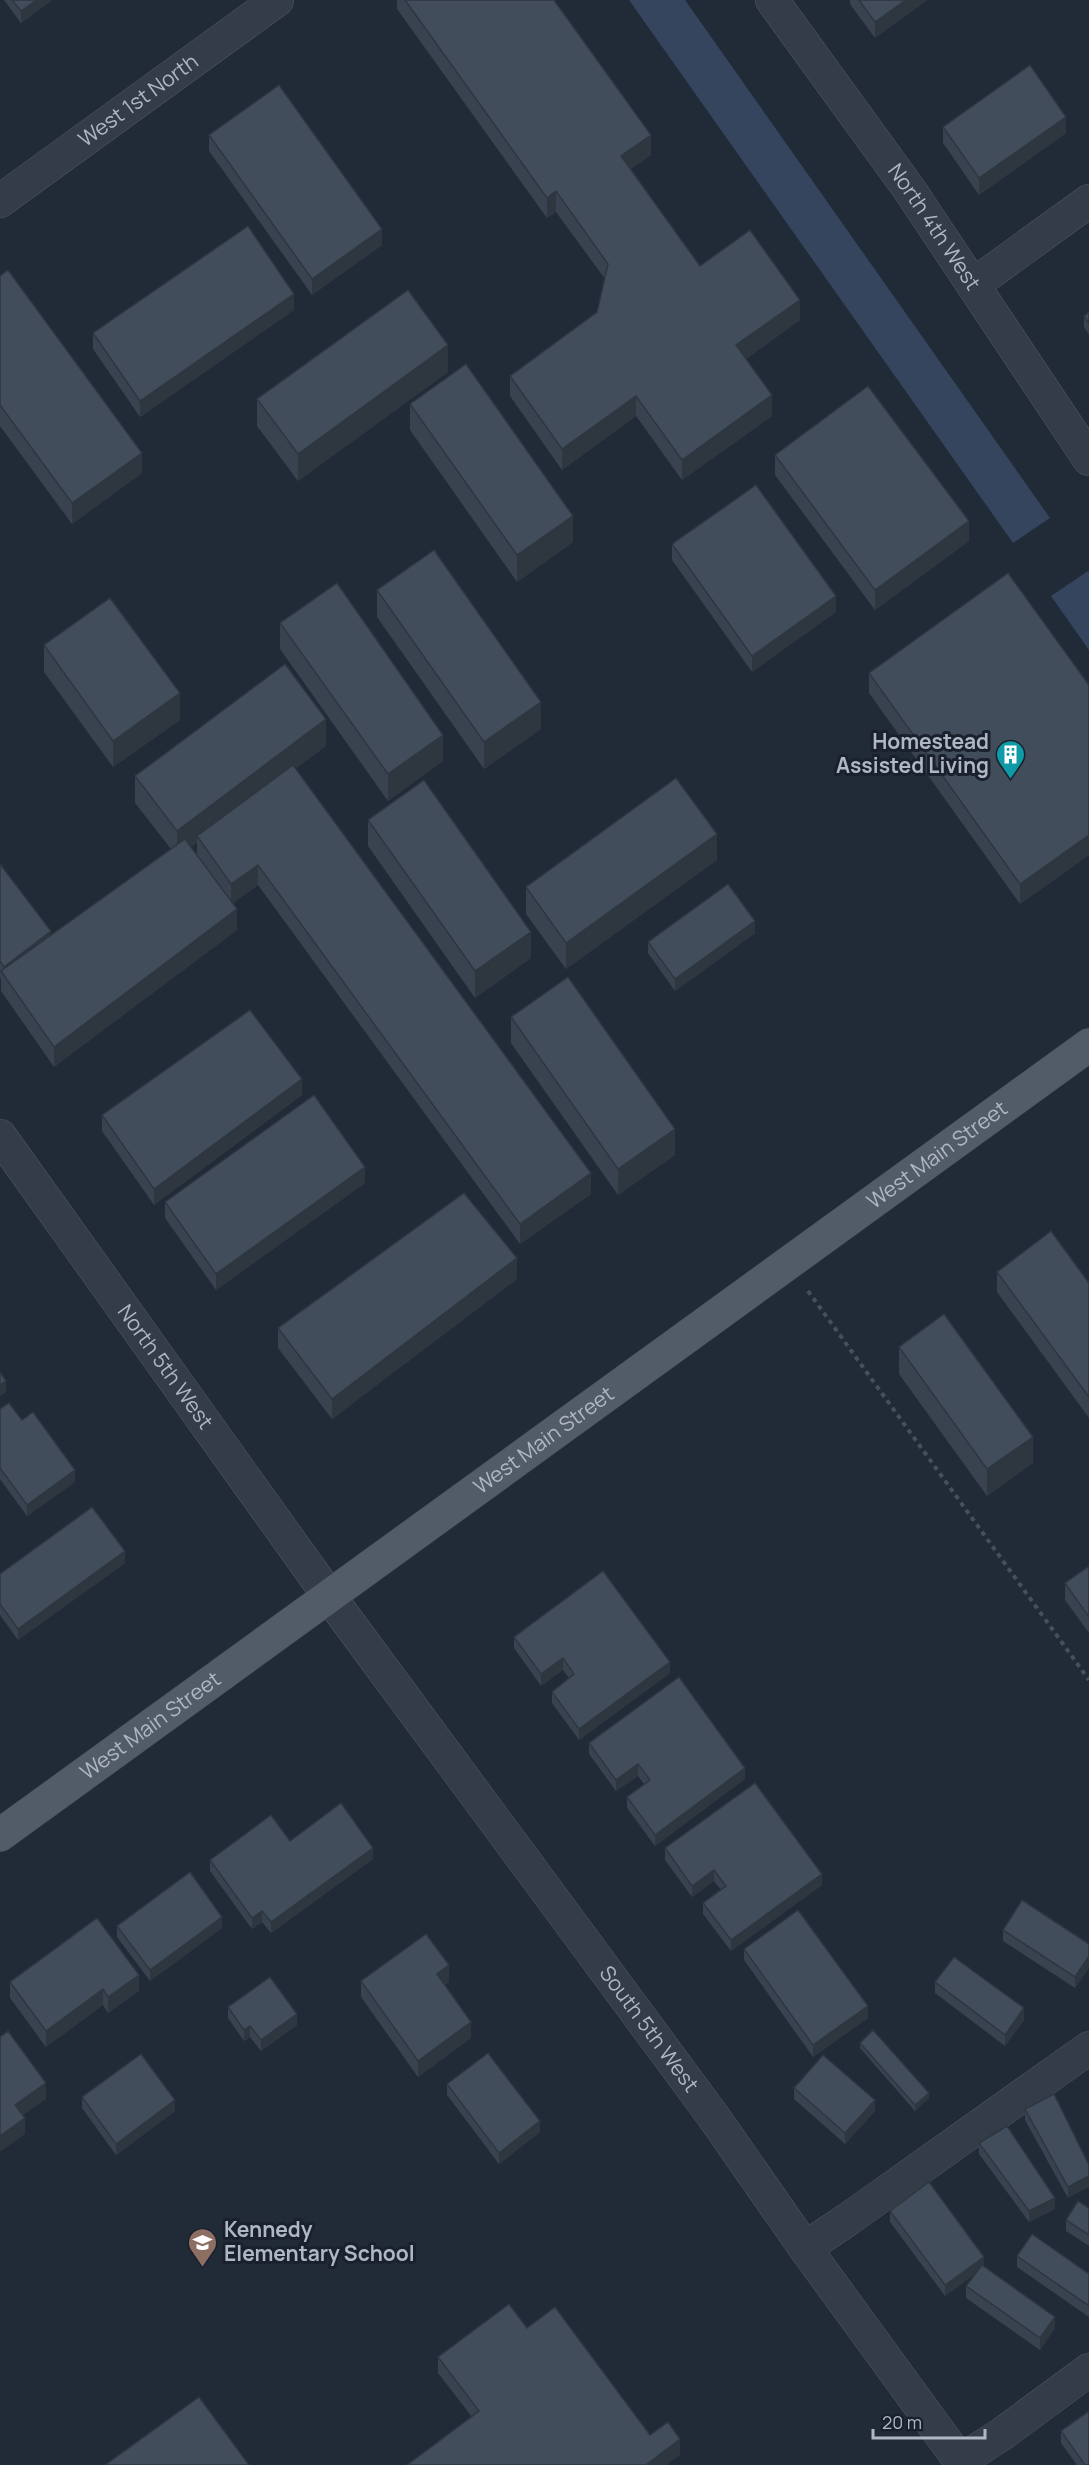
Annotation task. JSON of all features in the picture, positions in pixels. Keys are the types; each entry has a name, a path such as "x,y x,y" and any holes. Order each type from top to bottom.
{"main road":[{"name":"West Main Street","path":"0,1835 1089,1045"}],"street":[{"name":"West 1st North","path":"0,201 277,0"},
{"name":"North 4th West","path":"772,0 909,189 1089,459"},
{"path":"973,285 1089,201"},
{"name":"North 5th West","path":"0,1136 329,1596"},
{"name":"South 5th West","path":"329,1596 713,2116 805,2248 962,2463"},
{"path":"805,2248 1089,2048"},
{"path":"962,2463 1089,2370"}],"path":[{"path":"788,1264 1089,1680"}],"water":[{"path":"629,0 685,0 1050,518 1013,543"},
{"path":"1089,572 1089,650 1051,596"}],"building":[{"path":"12,0 37,0 21,11"},
{"path":"405,0 554,0 651,135 621,156 700,266 750,230 800,300 736,345 772,395 682,460 636,396 562,449 510,376 597,312 608,264 556,191 547,198"},
{"path":"859,0 906,0 875,22"},
{"path":"1030,65 1066,117 979,178 943,127"},
{"path":"279,85 382,229 312,279 209,135"},
{"path":"248,226 294,294 140,401 93,333"},
{"path":"8,270 142,453 72,503 0,405 0,276"},
{"path":"408,290 448,345 298,454 257,399"},
{"path":"1089,312 1089,323 1084,316"},
{"path":"466,364 573,516 517,555 410,404"},
{"path":"868,386 969,521 875,590 775,455"},
{"path":"756,485 836,596 752,656 672,544"},
{"path":"434,550 541,702 484,742 377,590"},
{"name":"Homestead Assisted Living","path":"1008,573 1089,685 1089,835 1020,884 869,673"},
{"path":"337,583 443,735 388,774 280,623"},
{"path":"110,598 180,693 113,741 44,645"},
{"path":"285,664 326,719 177,831 135,776"},
{"path":"293,765 591,1173 520,1224 258,865 231,884 197,836"},
{"path":"676,778 717,834 566,943 526,887"},
{"path":"424,780 531,932 475,971 368,820"},
{"path":"185,839 237,909 54,1047 1,971"},
{"path":"0,864 51,931 4,967 0,961"},
{"path":"728,884 755,921 675,979 648,942"},
{"path":"568,977 675,1129 618,1169 511,1017"},
{"path":"250,1010 302,1079 154,1189 102,1115"},
{"path":"314,1095 365,1167 216,1274 165,1202"},
{"path":"464,1193 517,1258 332,1399 278,1328"},
{"path":"1051,1231 1089,1283 1089,1397 997,1272"},
{"path":"944,1314 1033,1437 987,1469 899,1347"},
{"path":"0,1372 6,1381 0,1385"},
{"path":"9,1403 22,1420 33,1412 75,1470 27,1505 0,1468 0,1409"},
{"path":"92,1507 125,1551 18,1629 0,1604 0,1574"},
{"path":"1089,1566 1089,1617 1065,1583"},
{"path":"603,1571 670,1662 579,1729 552,1692 574,1674 563,1658 541,1674 514,1637"},
{"path":"679,1677 745,1768 655,1835 627,1797 650,1780 638,1764 616,1780 589,1743"},
{"path":"755,1783 822,1874 731,1940 703,1903 726,1886 714,1870 692,1886 665,1848"},
{"path":"341,1803 373,1848 271,1922 262,1911 252,1918 210,1860 271,1815 290,1841"},
{"path":"190,1872 222,1917 150,1970 117,1926"},
{"path":"1022,1900 1089,1944 1089,1956 1075,1977 1003,1930"},
{"path":"798,1910 868,2006 813,2045 744,1949"},
{"path":"97,1918 139,1975 108,1997 103,1989 46,2031 10,1982"},
{"path":"426,1934 449,1965 437,1974 471,2022 418,2061 361,1981"},
{"path":"954,1957 1024,2008 1005,2035 935,1982"},
{"path":"270,1977 297,2014 261,2040 250,2026 244,2030 228,2007"},
{"path":"873,2030 929,2093 915,2105 860,2043"},
{"path":"8,2031 46,2083 15,2105 25,2118 0,2136 0,2037"},
{"path":"488,2053 540,2121 499,2153 447,2084"},
{"path":"141,2054 175,2100 116,2144 82,2097"},
{"path":"823,2055 875,2100 845,2133 794,2088"},
{"path":"1054,2094 1089,2165 1089,2176 1068,2187 1025,2109"},
{"path":"1007,2126 1055,2198 1029,2211 979,2143"},
{"path":"929,2182 984,2257 945,2285 890,2211"},
{"path":"1078,2201 1089,2208 1089,2235 1066,2220"},
{"path":"1032,2234 1089,2274 1089,2306 1017,2256"},
{"path":"982,2265 1055,2317 1040,2338 966,2286"},
{"path":"509,2304 527,2328 555,2307 650,2435 668,2422 680,2439 646,2465 407,2465 479,2411 438,2357"},
{"path":"199,2397 249,2465 105,2465"},
{"path":"1089,2411 1089,2465 1085,2465 1061,2431"}],"place":[{"name":"Homestead Assisted Living","path":"1010,780"},
{"name":"Kennedy Elementary School","path":"203,2268"}]}
